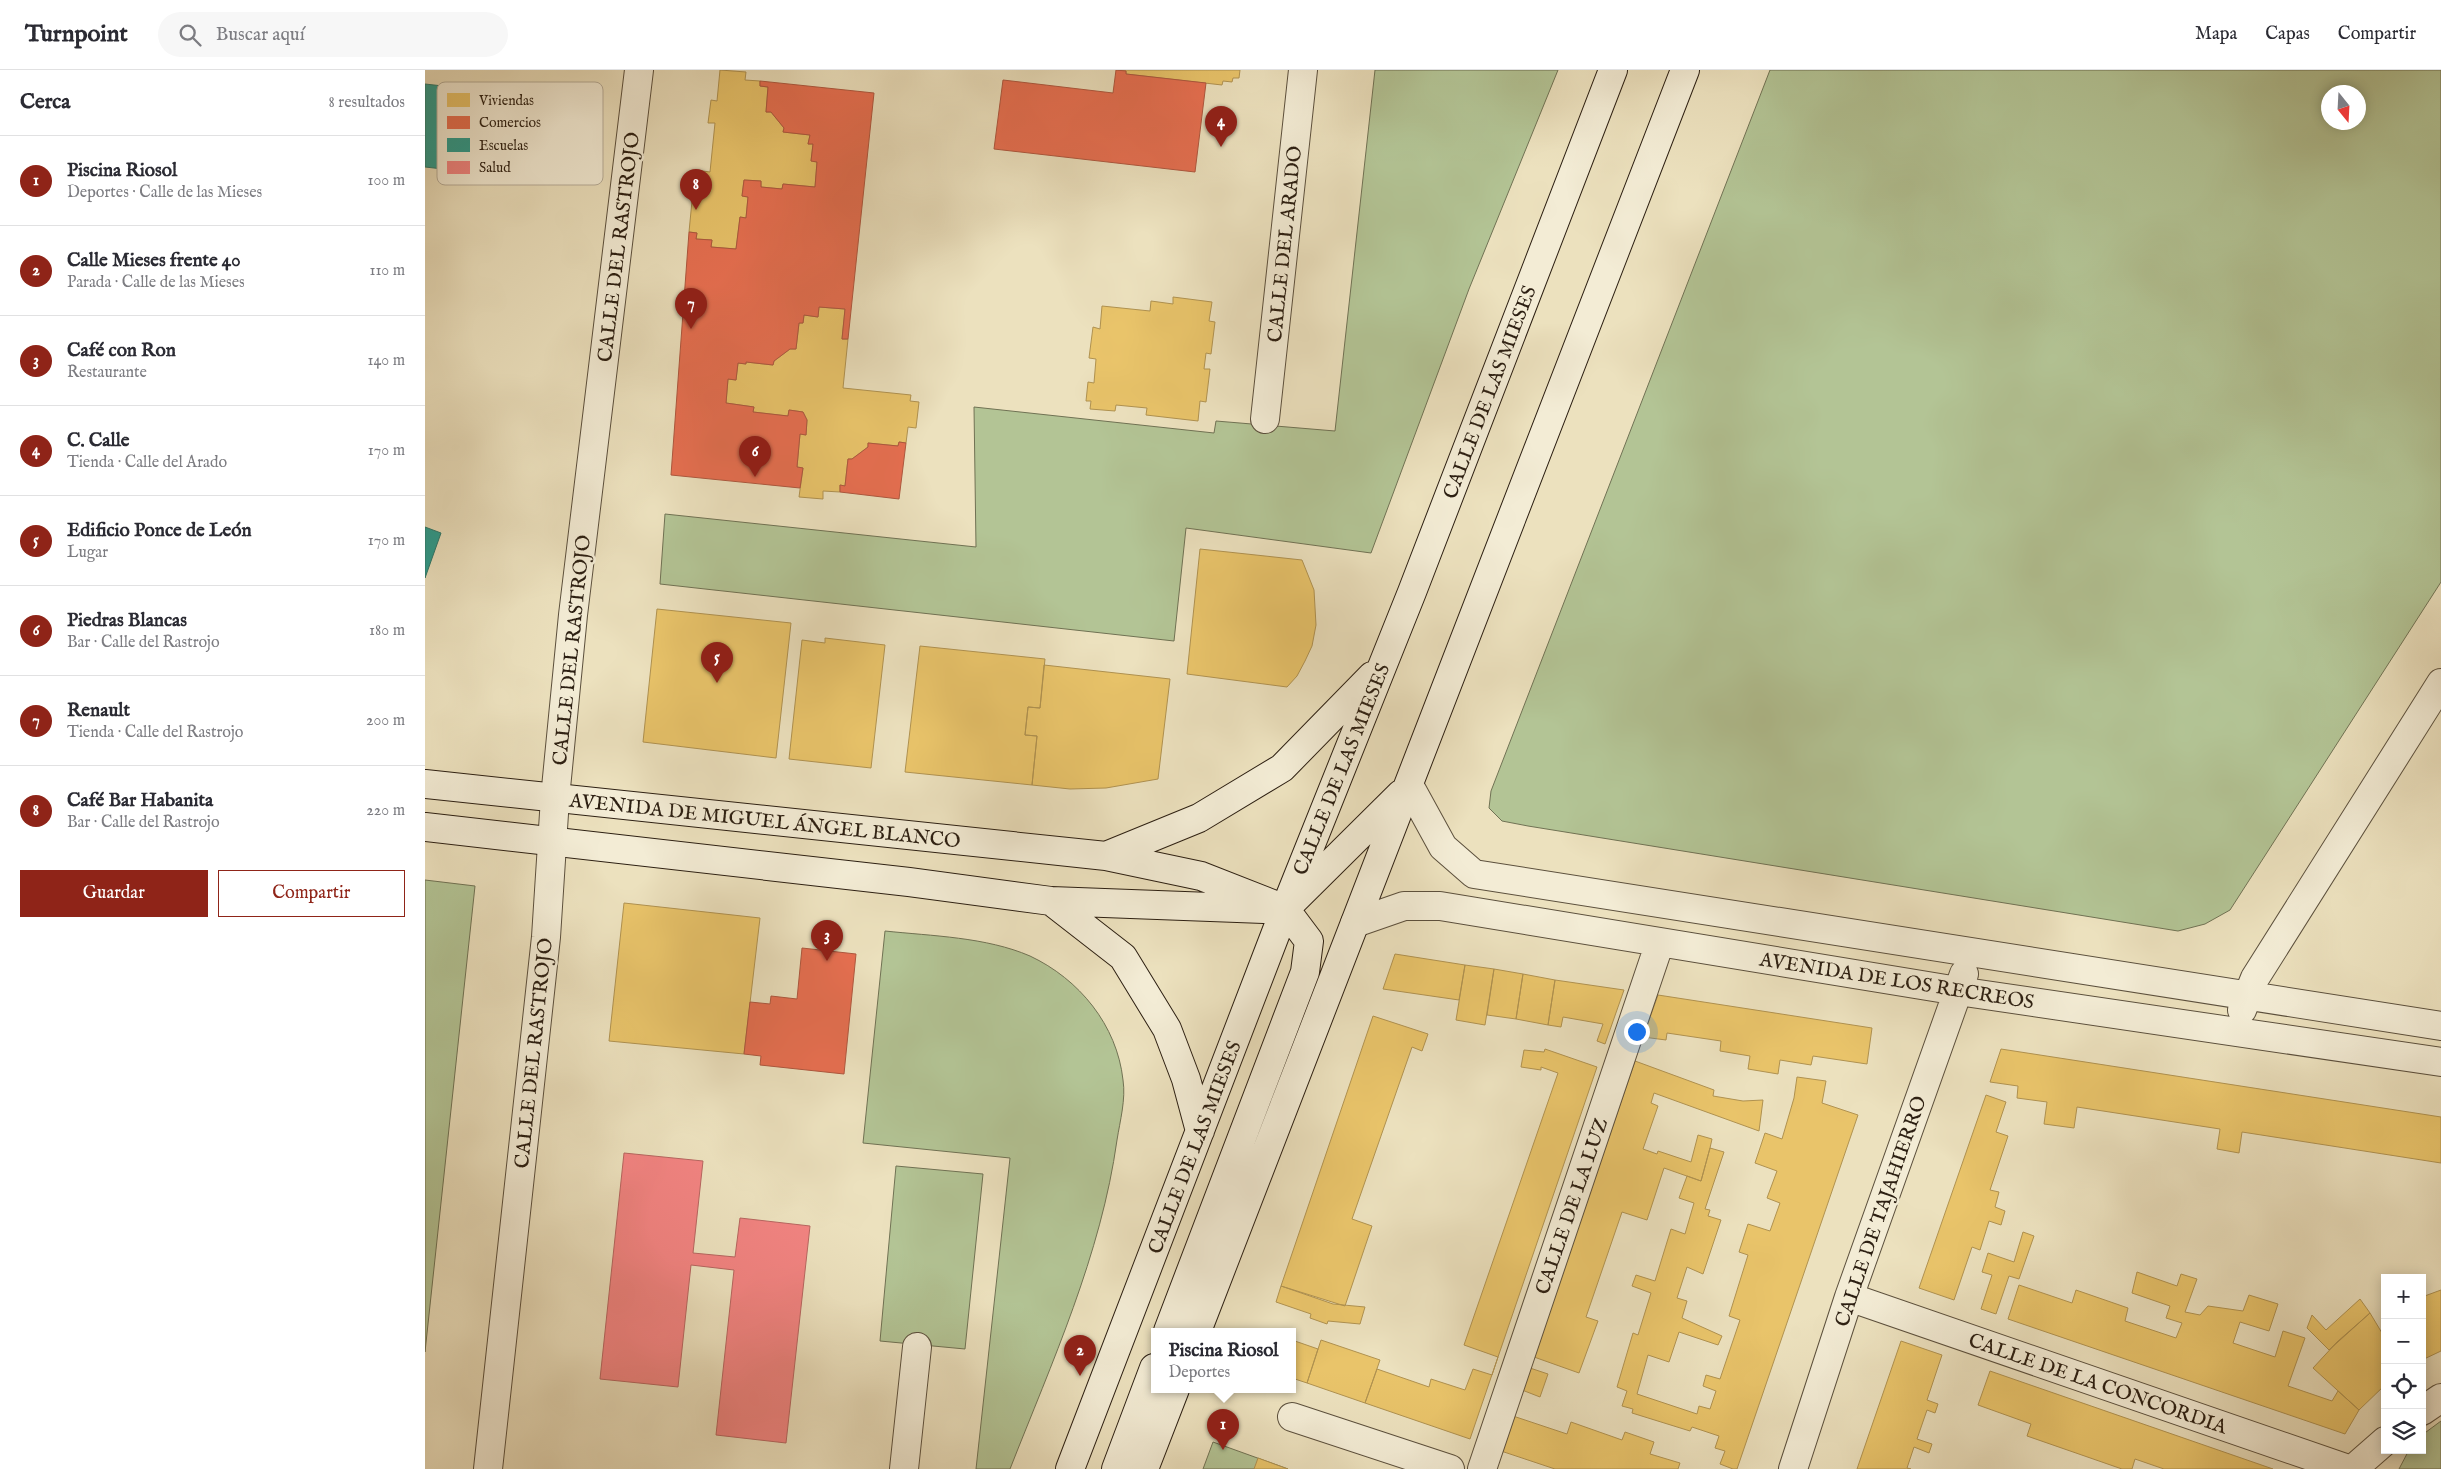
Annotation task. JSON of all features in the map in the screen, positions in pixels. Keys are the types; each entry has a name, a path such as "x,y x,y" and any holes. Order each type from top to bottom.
{"street":[{"name":"CALLE DEL RASTROJO","path":"488,1469 546,938 555,798 573,615 639,70"},
{"name":"CALLE DEL ARADO","path":"1265,419 1303,70"},
{"name":"CALLE DE LAS MIESES","path":"1069,1469 1285,910 1416,582 1613,70"},
{"path":"1198,1328 1685,70"},
{"name":"AVENIDA DE MIGUEL ÁNGEL BLANCO","path":"1106,856 1199,818 1282,768 1381,666"},
{"path":"2232,1032 2255,978 2441,683"},
{"name":"AVENIDA DE MIGUEL ÁNGEL BLANCO","path":"425,784 1106,856 1201,876 1285,910"},
{"path":"425,827 553,840 1051,901 1285,910 1409,785"},
{"name":"AVENIDA DE LOS RECREOS","path":"1409,785 1443,847 1474,874 2441,1026"},
{"path":"1051,901 1123,957 1167,1028 1186,1079 1200,1130"},
{"name":"AVENIDA DE LOS RECREOS","path":"1355,923 1404,906 1440,906 1958,991 2441,1062"},
{"path":"1169,1328 1305,972 1309,941 1285,910"},
{"name":"CALLE DE LA LUZ","path":"1482,1469 1660,942"},
{"name":"CALLE DE TAJAHIERRO","path":"1793,1469 1849,1297 1971,953"},
{"name":"CALLE DE LA CONCORDIA","path":"1849,1297 2348,1469"},
{"path":"904,1469 917,1347"},
{"path":"1116,1469 1151,1376"},
{"path":"1144,1469 1173,1393"},
{"path":"2425,1409 2441,1398"},
{"path":"1292,1417 1450,1469"},
{"path":"2353,1469 2381,1444"}],"green space":[{"path":"1375,70 1558,70 1469,289 1371,553 1186,528 1174,641 660,584 665,514 976,547 974,407 1214,433 1216,421 1335,431"},
{"path":"1770,70 2441,70 2441,582 2230,910 2205,924 2178,931 1528,826 1502,821 1489,808 1491,791"},
{"path":"425,880 475,886 425,1352"},
{"path":"885,931 977,941 1030,956 1064,977 1093,1006 1113,1041 1119,1060 1124,1087 1123,1102 1110,1183 1099,1225 1073,1307 1010,1469 976,1469 1010,1158 863,1143"},
{"path":"896,1166 983,1174 965,1349 880,1341"},
{"path":"2441,1421 2441,1469 2399,1469 2407,1454 2426,1454 2426,1432"},
{"path":"1213,1442 1288,1469 1203,1469"}],"building: Viviendas":[{"path":"720,70 746,72 745,80 760,81 760,86 768,87 766,112 771,112 784,128 783,132 810,135 808,144 813,144 811,161 817,162 815,187 783,184 782,189 761,187 761,181 744,180 742,196 748,197 746,218 740,217 736,249 711,247 712,240 696,239 697,233 689,232 695,170 710,172 715,123 708,123 711,100 717,101"},
{"path":"1116,70 1240,70 1239,78 1233,78 1232,82 1223,81 1222,85 1126,74 1126,71"},
{"path":"1173,297 1212,302 1209,321 1215,322 1211,354 1206,353 1204,369 1210,369 1206,402 1200,401 1198,421 1146,415 1147,408 1116,405 1115,411 1090,409 1091,401 1086,401 1088,382 1094,383 1096,359 1089,358 1093,327 1100,329 1102,306 1150,311 1151,301 1173,304"},
{"path":"819,307 845,309 842,339 848,339 843,388 911,395 910,401 919,402 916,428 908,427 906,443 899,442 898,446 868,443 868,447 852,459 848,459 845,486 840,485 840,492 823,491 823,499 799,497 803,468 797,467 800,434 806,435 807,420 803,412 789,410 788,416 753,412 754,407 726,403 728,379 736,380 738,363 773,365 774,361 790,349 796,349 799,323 803,323 804,315 818,317"},
{"path":"1200,549 1302,560 1314,590 1316,625 1312,646 1305,661 1297,676 1287,687 1187,674"},
{"path":"657,609 791,623 776,758 643,742"},
{"path":"825,638 885,645 871,768 789,759 802,640 825,643"},
{"path":"920,646 1045,659 1040,708 1028,707 1025,735 1037,736 1032,785 905,772"},
{"path":"1044,665 1170,679 1158,779 1106,788 1070,789 1032,785 1037,736 1025,735 1028,707 1040,708"},
{"path":"624,903 760,918 744,1054 609,1041"},
{"path":"1395,954 1465,965 1459,1000 1383,989"},
{"path":"1465,965 1494,969 1485,1025 1456,1020"},
{"path":"1494,969 1523,974 1516,1019 1487,1015"},
{"path":"1523,974 1555,980 1548,1025 1516,1019"},
{"path":"1555,980 1624,990 1605,1044 1597,1041 1603,1024 1563,1017 1561,1027 1548,1025"},
{"path":"1658,995 1872,1028 1867,1064 1813,1056 1811,1065 1780,1060 1778,1074 1748,1069 1750,1056 1720,1051 1721,1041 1667,1033 1666,1040 1643,1037"},
{"path":"1373,1016 1428,1034 1422,1051 1412,1047 1352,1219 1372,1226 1345,1306 1281,1286"},
{"path":"1545,1049 1597,1067 1498,1357 1464,1345 1558,1073 1541,1067 1541,1070 1521,1067 1524,1050 1544,1052"},
{"path":"2001,1049 2441,1117 2441,1163 2242,1132 2239,1153 2217,1149 2220,1129 2077,1107 2074,1128 2044,1124 2047,1102 2017,1098 2018,1086 1990,1082"},
{"path":"1635,1061 1714,1090 1713,1096 1743,1101 1763,1100 1759,1131 1654,1093 1651,1103 1658,1106 1643,1149 1657,1154 1658,1151 1691,1162 1698,1135 1712,1139 1710,1148 1701,1181 1664,1168 1647,1220 1622,1212 1586,1317 1598,1321 1579,1373 1534,1357"},
{"path":"1797,1077 1826,1081 1822,1103 1858,1115 1737,1469 1733,1469 1720,1464 1725,1451 1715,1448 1719,1436 1692,1427 1690,1431 1632,1413 1633,1409 1622,1406 1627,1391 1617,1387 1633,1333 1638,1335 1651,1293 1632,1286 1636,1275 1655,1281 1671,1229 1685,1234 1694,1203 1679,1198 1687,1176 1701,1181 1710,1148 1724,1152 1705,1209 1710,1210 1708,1216 1721,1220 1703,1274 1687,1267 1677,1298 1687,1301 1682,1318 1722,1336 1718,1345 1679,1332 1669,1362 1648,1355 1637,1394 1697,1414 1699,1406 1710,1409 1716,1391 1703,1386 1706,1375 1720,1379 1740,1320 1729,1316 1748,1255 1739,1252 1748,1224 1770,1231 1780,1203 1767,1198 1777,1171 1755,1163 1765,1133 1782,1139 1794,1098"},
{"path":"1986,1095 2006,1102 1996,1132 2008,1136 1990,1190 1999,1192 1995,1207 2005,1211 2001,1225 1989,1221 1980,1250 1972,1247 1954,1300 1919,1288"},
{"path":"2023,1232 2034,1236 2019,1279 2009,1276 1996,1314 1981,1309 1992,1275 1982,1272 1988,1253 2014,1262"},
{"path":"2137,1272 2177,1286 2181,1274 2197,1279 2185,1312 2200,1315 2208,1306 2243,1311 2249,1295 2278,1304 2269,1331 2240,1322 2233,1343 2275,1357 2283,1331 2305,1338 2288,1386 2332,1401 2338,1391 2359,1410 2345,1434 2008,1319 2019,1285 2072,1303 2076,1290 2128,1308 2125,1321 2176,1338 2182,1323 2166,1318 2170,1306 2132,1293"},
{"path":"1281,1286 1333,1304 1365,1307 1360,1324 1328,1321 1327,1324 1310,1318 1311,1314 1276,1302"},
{"path":"2441,1290 2441,1351 2426,1358 2426,1319 2426,1296"},
{"path":"2360,1299 2370,1313 2329,1350 2307,1328 2312,1315 2326,1330"},
{"path":"2370,1313 2381,1331 2381,1389 2359,1410 2313,1368 2337,1342"},
{"path":"1321,1340 1380,1360 1365,1403 1307,1383"},
{"path":"1296,1341 1318,1349 1307,1383 1296,1379"},
{"path":"1901,1341 1942,1355 1927,1400 1938,1404 1935,1413 1927,1410 1917,1439 1932,1444 1929,1453 1914,1447 1907,1468 1911,1469 1857,1469"},
{"path":"1530,1368 1548,1374 1540,1397 1522,1390"},
{"path":"1377,1369 1429,1387 1431,1379 1465,1390 1473,1369 1492,1375 1470,1439 1365,1403"},
{"path":"1990,1371 2273,1469 2164,1469 2135,1459 2132,1469 2122,1469 2027,1436 2031,1424 1978,1405"},
{"path":"1513,1416 1567,1434 1571,1422 1622,1440 1625,1432 1654,1442 1650,1454 1680,1463 1678,1469 1555,1469 1501,1451"},
{"path":"1258,1458 1288,1469 1254,1469"}],"building: Comercios":[{"path":"1116,70 1126,71 1126,74 1206,83 1195,172 994,149 1003,80 1113,93"},
{"path":"760,81 874,93 848,339 842,339 845,309 819,307 818,317 804,315 803,323 799,323 796,349 790,349 774,361 773,365 738,363 736,380 728,379 726,403 754,407 753,412 788,416 789,410 803,412 807,420 806,435 800,434 797,467 803,468 800,488 671,475 689,232 697,233 696,239 712,240 711,247 736,249 740,217 746,218 748,197 742,196 744,180 761,181 761,187 782,189 783,184 815,187 817,162 811,161 813,144 808,144 810,135 783,132 784,128 771,112 766,112 768,87 760,86"},
{"path":"899,442 906,443 899,499 840,492 840,485 845,486 848,459 852,459 868,447 868,443 898,446"},
{"path":"802,948 856,954 844,1074 760,1065 761,1056 744,1054 750,1002 770,1004 771,996 797,999"}],"building: Escuelas":[{"path":"425,84 437,85 437,168 425,167"},
{"path":"425,527 441,533 425,578"}],"building: Salud":[{"path":"624,1153 703,1161 693,1253 735,1257 740,1218 810,1226 786,1443 716,1435 734,1270 691,1265 678,1387 600,1379"}],"place":[{"name":"C. Calle","path":"1221,147"},
{"name":"Café Bar Habanita","path":"696,210"},
{"name":"Renault","path":"691,329"},
{"name":"Piedras Blancas","path":"755,477"},
{"name":"Edificio Ponce de León","path":"717,683"},
{"name":"Café con Ron","path":"827,961"},
{"name":"Calle Mieses frente 40","path":"1080,1376"},
{"name":"Piscina Riosol","path":"1223,1450"}]}
